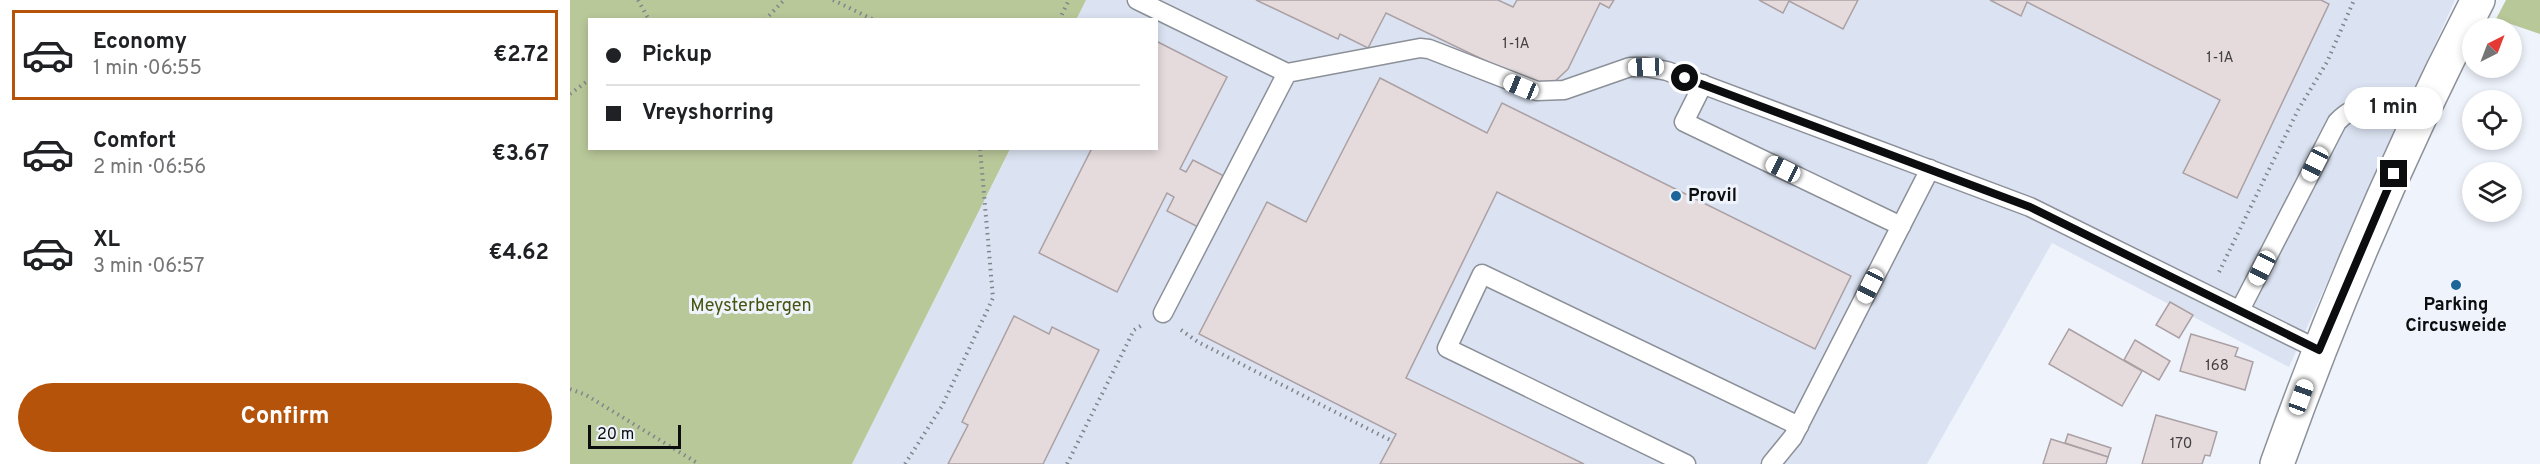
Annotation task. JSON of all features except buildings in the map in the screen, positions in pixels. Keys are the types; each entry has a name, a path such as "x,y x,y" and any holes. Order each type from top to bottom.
{"street":[{"path":"2277,464 2319,350 2360,250 2418,121 2478,0"}],"lane":[{"path":"1137,0 1287,73 1420,48 1429,49 1537,91 1564,90 1630,68 1646,67 1667,71 2030,207 2319,350"},
{"path":"1163,314 1287,73"},
{"path":"1703,84 1684,122 1901,226"},
{"path":"2240,310 2337,122 2346,112 2354,107 2375,107 2418,121"},
{"path":"1771,464 1799,426 1930,169"},
{"path":"1686,464 1447,348 1482,274 1799,426"}],"path":[{"path":"638,0 648,18"},
{"path":"767,18 784,0"},
{"path":"832,0 870,18"},
{"path":"1060,18 1069,0"},
{"path":"2208,294 2298,110 2327,62 2354,0"},
{"path":"570,94 588,81"},
{"path":"905,464 942,406 993,298 980,150"},
{"path":"1067,464 1134,330 1163,314 1176,327 1198,342 1392,441"},
{"path":"570,389 586,395 699,464"}],"shaded area":[{"name":"Provil","path":"1086,0 2455,0 2289,367 2052,243 1927,464 852,464 1009,150 1158,150 1158,18 1077,18"}],"green space":[{"name":"Meysterbergen","path":"570,0 1086,0 1077,18 588,18 588,150 1009,150 852,464 570,464"},
{"path":"2506,0 2540,0 2540,34 2522,28 2522,18 2497,18"}],"place":[{"name":"Provil","path":"1676,196"},
{"name":"Parking Circusweide","path":"2456,285"}],"route":[{"path":"1685,78 2030,207 2319,350 2394,174"}]}
